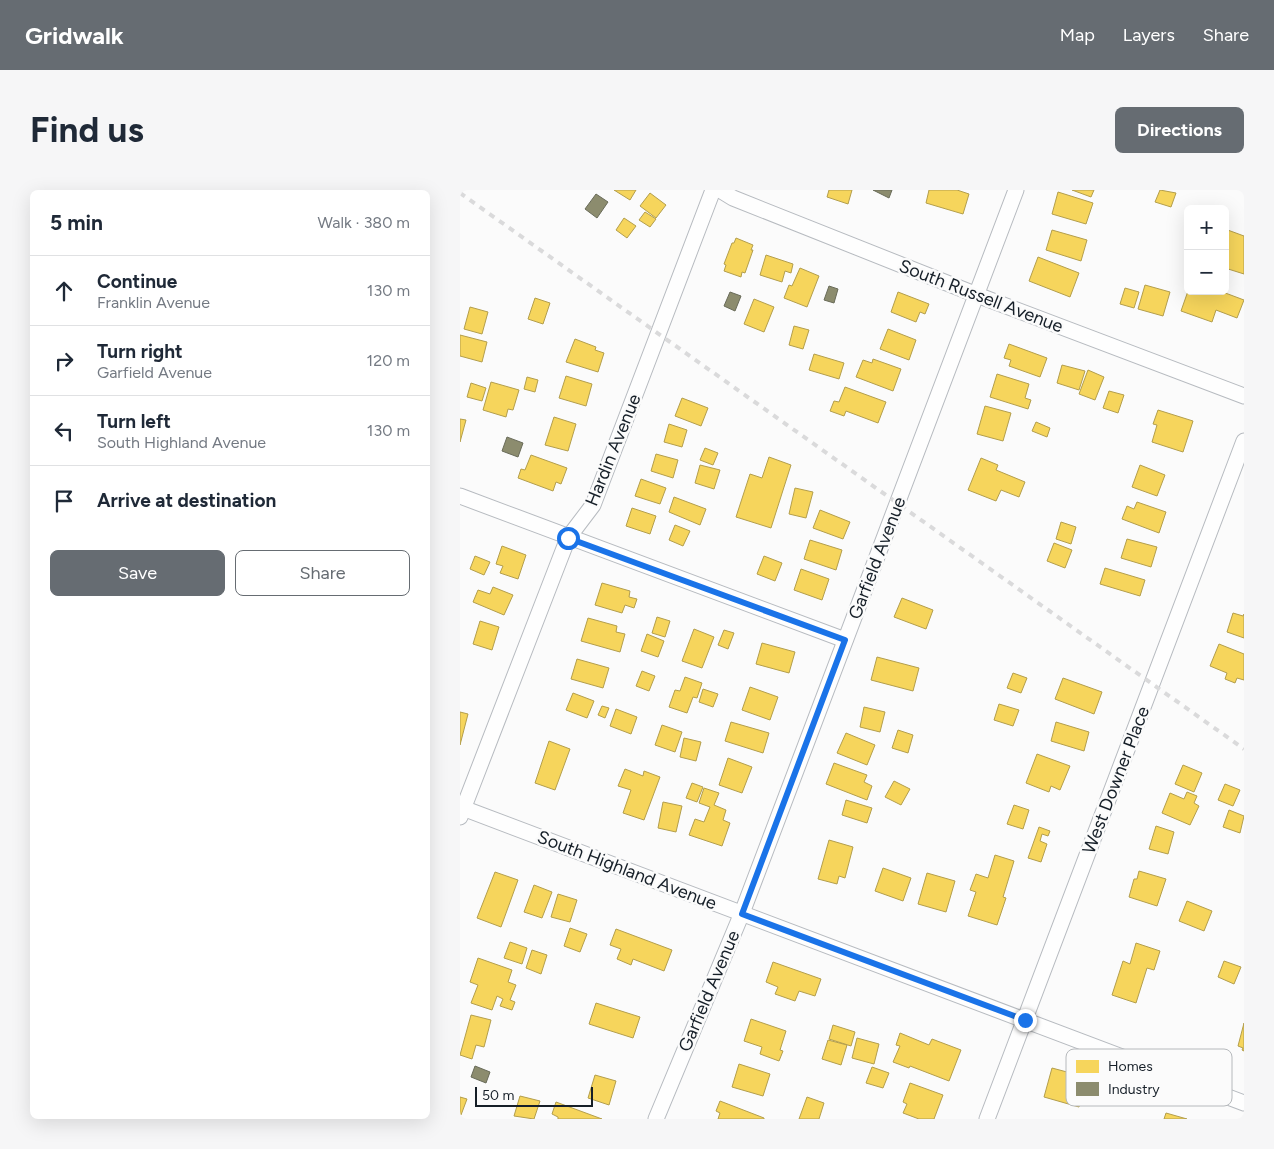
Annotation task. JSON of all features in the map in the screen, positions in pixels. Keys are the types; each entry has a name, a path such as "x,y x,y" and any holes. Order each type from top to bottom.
{"street":[{"name":"Hardin Avenue","path":"461,811 568,538 593,505 713,190"},
{"name":"South Russell Avenue","path":"720,190 733,198 976,295 1244,396"},
{"name":"Garfield Avenue","path":"656,1119 742,914 1016,190"},
{"name":"West Downer Place","path":"987,1119 1244,441"},
{"path":"460,496 568,538 845,640"},
{"name":"South Highland Avenue","path":"461,811 1102,1049"},
{"name":"South Highland Avenue","path":"1232,1098 1244,1103"}],"building: Homes":[{"path":"614,190 636,190 630,200"},
{"path":"829,190 852,190 848,204 827,197"},
{"path":"929,190 957,190 969,194 963,214 926,203"},
{"path":"1072,190 1094,190 1091,197"},
{"path":"1160,190 1176,193 1171,207 1155,202"},
{"path":"1058,192 1093,203 1086,224 1052,214"},
{"path":"650,193 666,205 656,218 640,206"},
{"path":"645,212 656,219 650,227 639,220"},
{"path":"624,218 636,226 627,238 616,230"},
{"path":"1052,230 1087,240 1081,261 1046,250"},
{"path":"1229,230 1244,236 1244,274 1229,269"},
{"path":"736,238 753,245 745,273 742,272 741,277 724,271 726,265 724,264 732,243 734,243"},
{"path":"766,255 793,264 791,273 785,271 782,282 760,275"},
{"path":"1038,257 1079,273 1070,297 1029,281"},
{"path":"800,268 819,276 807,307 784,298 789,285 792,286"},
{"path":"1145,285 1170,292 1163,316 1138,309"},
{"path":"1125,288 1139,292 1134,308 1120,304"},
{"path":"898,292 929,304 925,314 920,312 916,322 891,312"},
{"path":"1229,294 1244,300 1237,318 1216,310 1212,322 1181,311 1187,295"},
{"path":"535,298 550,303 543,324 528,319"},
{"path":"754,299 774,307 764,332 744,324"},
{"path":"470,307 488,312 482,334 464,329"},
{"path":"794,326 809,330 803,349 789,345"},
{"path":"888,329 916,340 909,360 880,349"},
{"path":"460,335 487,342 482,362 460,356"},
{"path":"575,339 596,347 595,350 604,353 598,372 566,362"},
{"path":"1009,344 1047,358 1040,377 1009,366 1011,360 1004,358"},
{"path":"814,354 844,363 839,379 809,370"},
{"path":"873,359 901,369 893,391 856,377 863,360 872,363"},
{"path":"1062,365 1085,371 1079,390 1057,383"},
{"path":"1088,370 1104,377 1095,400 1079,394"},
{"path":"997,374 1029,384 1025,398 1031,400 1028,409 990,397"},
{"path":"566,376 592,384 586,406 559,398"},
{"path":"527,377 538,380 535,392 524,389"},
{"path":"491,382 519,390 513,410 508,409 506,417 483,410"},
{"path":"471,383 486,388 482,401 467,397"},
{"path":"845,387 886,402 878,423 846,411 844,416 830,411 834,401 839,402"},
{"path":"1109,391 1124,395 1118,413 1103,408"},
{"path":"682,398 708,408 701,426 675,416"},
{"path":"985,406 1011,413 1003,441 977,434"},
{"path":"1158,410 1193,421 1183,452 1152,442 1157,425 1153,424"},
{"path":"554,417 576,424 568,451 545,445"},
{"path":"460,419 466,420 460,442"},
{"path":"1036,422 1050,428 1047,437 1032,431"},
{"path":"669,424 687,430 682,447 664,442"},
{"path":"705,448 718,453 713,465 700,460"},
{"path":"656,454 678,460 673,478 651,471"},
{"path":"531,455 567,468 561,484 556,482 553,491 518,478 521,469 525,470"},
{"path":"769,457 791,465 771,528 736,517 750,474 762,478"},
{"path":"981,458 998,465 996,470 1025,482 1019,497 1001,490 996,501 968,490"},
{"path":"700,465 720,470 714,489 695,483"},
{"path":"1140,465 1165,475 1157,496 1132,487"},
{"path":"641,479 666,488 660,504 635,496"},
{"path":"795,488 813,492 806,518 789,514"},
{"path":"674,497 706,509 700,525 669,512"},
{"path":"1137,502 1166,512 1159,533 1122,519 1127,506 1134,509"},
{"path":"632,508 656,516 650,534 626,526"},
{"path":"820,510 850,522 843,539 813,528"},
{"path":"1061,522 1076,527 1071,544 1056,539"},
{"path":"675,525 690,531 683,546 669,540"},
{"path":"1127,539 1157,547 1151,567 1121,558"},
{"path":"810,540 842,550 836,570 804,559"},
{"path":"1054,543 1072,550 1065,568 1047,561"},
{"path":"502,546 526,555 518,579 500,573 503,566 496,564"},
{"path":"475,556 490,562 484,575 470,569"},
{"path":"764,556 782,563 775,581 757,574"},
{"path":"1105,568 1145,580 1140,596 1100,584"},
{"path":"801,569 829,579 822,600 794,590"},
{"path":"602,583 630,591 629,597 637,599 634,608 625,605 622,613 595,605"},
{"path":"493,587 513,595 504,615 473,602 478,590 490,594"},
{"path":"902,598 933,610 926,629 894,617"},
{"path":"1233,613 1243,616 1244,614 1244,638 1227,632"},
{"path":"657,617 670,621 665,637 652,633"},
{"path":"588,618 617,626 616,632 625,634 620,652 581,641"},
{"path":"480,621 499,627 492,650 473,644"},
{"path":"694,629 714,637 702,668 682,661"},
{"path":"724,630 734,633 728,649 718,645"},
{"path":"647,634 664,641 658,657 641,651"},
{"path":"762,643 795,652 789,673 756,664"},
{"path":"1219,644 1244,654 1244,680 1237,678 1235,683 1225,679 1227,673 1210,666"},
{"path":"877,657 919,668 913,691 871,680"},
{"path":"577,659 609,668 603,688 571,679"},
{"path":"642,671 655,676 649,691 636,686"},
{"path":"1013,673 1027,678 1021,693 1007,688"},
{"path":"685,677 702,683 697,698 693,697 687,713 669,707 675,690 680,691"},
{"path":"1063,678 1102,692 1094,714 1055,699"},
{"path":"750,687 778,697 770,720 742,710"},
{"path":"703,689 718,694 713,707 699,702"},
{"path":"573,693 594,701 587,718 566,710"},
{"path":"999,704 1019,710 1013,726 994,720"},
{"path":"602,706 609,708 605,718 598,715"},
{"path":"864,707 885,712 880,732 860,727"},
{"path":"616,709 637,717 631,734 610,726"},
{"path":"460,712 468,714 460,745"},
{"path":"731,722 769,733 763,753 725,741"},
{"path":"1056,722 1089,732 1084,751 1051,741"},
{"path":"662,725 682,732 675,752 655,745"},
{"path":"898,730 913,735 908,753 892,748"},
{"path":"846,733 875,745 867,765 837,753"},
{"path":"684,738 701,742 696,761 680,757"},
{"path":"549,741 570,749 555,790 535,783"},
{"path":"1037,754 1070,766 1060,790 1051,786 1049,792 1026,783"},
{"path":"728,758 752,767 742,793 719,785"},
{"path":"834,763 867,775 864,782 872,786 867,800 826,784"},
{"path":"1183,765 1202,773 1194,792 1175,784"},
{"path":"625,769 643,776 644,771 660,777 644,820 623,813 631,790 618,786"},
{"path":"894,781 910,789 901,805 885,797"},
{"path":"692,783 703,787 697,802 686,798"},
{"path":"1225,784 1240,790 1233,806 1218,800"},
{"path":"704,788 719,793 714,805 726,810 723,820 730,823 722,846 689,835 695,819 704,822 710,807 699,803"},
{"path":"1187,792 1197,796 1194,803 1199,806 1190,825 1162,813 1170,793 1184,799"},
{"path":"846,800 872,808 867,823 842,815"},
{"path":"663,802 682,806 676,832 658,828"},
{"path":"1014,805 1029,810 1023,829 1007,824"},
{"path":"1229,810 1244,816 1240,833 1223,827"},
{"path":"1156,826 1174,832 1168,854 1149,849"},
{"path":"1039,827 1050,831 1048,836 1042,834 1040,841 1047,844 1041,862 1028,858"},
{"path":"829,840 853,847 845,878 839,876 837,884 818,879"},
{"path":"995,855 1014,861 1003,897 1006,898 997,925 968,916 976,892 970,890 976,874 988,878"},
{"path":"883,868 911,878 903,901 875,891"},
{"path":"1139,871 1166,879 1157,906 1129,897 1134,879 1137,879"},
{"path":"495,872 518,880 501,927 477,918"},
{"path":"927,873 955,881 946,912 918,904"},
{"path":"534,885 552,892 542,918 524,912"},
{"path":"558,894 577,900 570,922 551,917"},
{"path":"1187,901 1212,911 1204,931 1179,921"},
{"path":"570,928 587,934 580,952 564,946"},
{"path":"616,929 672,950 664,971 633,959 631,965 617,959 621,949 610,945"},
{"path":"510,942 527,948 522,964 504,958"},
{"path":"1136,943 1160,951 1154,970 1147,968 1136,1003 1112,995 1123,961 1130,964"},
{"path":"532,950 547,955 541,974 526,968"},
{"path":"478,958 512,970 508,982 516,985 510,1000 515,1002 512,1010 500,1006 503,999 497,996 492,1010 471,1003 478,985 470,982"},
{"path":"1224,961 1241,967 1234,984 1218,977"},
{"path":"773,962 821,979 815,996 799,991 795,1001 775,994 778,987 766,982"},
{"path":"596,1003 640,1017 633,1038 589,1024"},
{"path":"471,1015 491,1020 484,1047 476,1045 472,1059 460,1055"},
{"path":"751,1019 786,1031 780,1050 783,1051 779,1061 760,1054 762,1047 744,1041"},
{"path":"1244,1023 1244,1051 1242,1050 1243,1048 1238,1046"},
{"path":"833,1025 855,1032 851,1046 829,1039"},
{"path":"900,1033 929,1045 932,1039 961,1050 949,1081 910,1066 909,1068 893,1062 900,1046 896,1045"},
{"path":"857,1038 879,1044 874,1064 852,1058"},
{"path":"828,1040 847,1045 841,1065 822,1059"},
{"path":"739,1064 770,1074 763,1096 732,1087"},
{"path":"872,1067 889,1073 883,1088 866,1083"},
{"path":"1052,1068 1066,1072 1066,1103 1044,1097"},
{"path":"595,1075 616,1081 609,1105 588,1098"},
{"path":"910,1083 943,1095 934,1119 919,1119 903,1113 907,1104 903,1102"},
{"path":"520,1096 540,1101 534,1119 514,1116"},
{"path":"460,1097 467,1099 461,1115 460,1115"},
{"path":"807,1097 824,1103 819,1119 799,1119"},
{"path":"720,1101 764,1119 718,1119 720,1113 716,1111"},
{"path":"556,1102 602,1119 558,1119 558,1117 552,1114"},
{"path":"1166,1113 1187,1119 1164,1119"}],"building: Industry":[{"path":"873,190 892,190 889,198"},
{"path":"596,194 608,202 597,218 585,209"},
{"path":"829,286 838,289 834,303 824,300"},
{"path":"730,292 741,296 735,311 724,306"},
{"path":"507,437 523,443 518,457 502,451"},
{"path":"475,1066 490,1072 486,1083 471,1077"}],"railway":[{"path":"460,193 1244,749"}],"route":[{"path":"568,538 845,640 742,914 1025,1020"}]}
